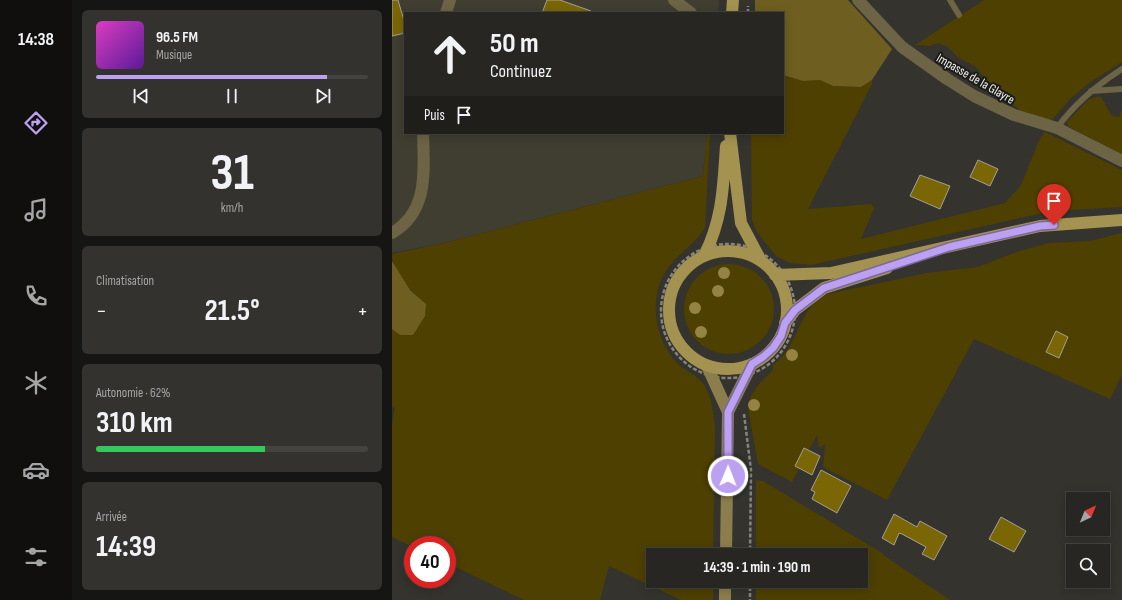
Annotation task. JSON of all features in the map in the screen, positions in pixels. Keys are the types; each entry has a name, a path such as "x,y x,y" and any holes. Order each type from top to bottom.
{"main road":[{"path":"732,12 733,0"},
{"path":"729,134 741,223 760,261"},
{"path":"729,134 721,211 716,231 707,251 688,267 675,282 669,301 670,322 677,340 690,356 709,371 757,367 763,357 773,348 781,336 785,323 786,306 780,275"},
{"path":"707,251 743,253 760,261 780,275 832,273 1040,226 1122,220"},
{"path":"785,323 795,310 824,288 949,247"}],"street":[{"path":"445,12 446,0"},
{"path":"445,12 450,0"},
{"path":"674,0 690,12"},
{"name":"Impasse de la Glayre","path":"858,0 902,47 947,80 974,96 1014,116 1057,128 1122,160"},
{"path":"392,234 404,226 419,202 424,179 423,134"},
{"path":"728,412 747,376 757,367"},
{"path":"709,371 728,412 726,548"},
{"path":"725,588 725,600"}],"lane":[{"path":"950,0 959,15"},
{"path":"1057,128 1067,114 1091,91 1122,69"},
{"path":"1091,91 1122,89"}],"path":[{"path":"732,244 754,249 767,257 794,298 795,310 793,328 787,344 776,358 757,367 747,376 729,378 709,371 690,367 674,351 664,330 661,307 666,284 679,265 698,251 707,251 732,244"},
{"path":"757,367 760,374"},
{"path":"744,409 751,470 750,548"},
{"path":"750,588 750,600"}],"shaded area":[{"path":"392,0 719,0 718,12 404,12 404,134 707,134 703,176 448,242 392,253"},
{"path":"755,0 848,0 892,49 872,80 861,87 833,86 820,80 803,81 784,75 784,12 755,12"},
{"path":"984,0 1122,0 1122,62 1089,83 1069,100 1052,120 1038,119 1020,110 1000,95 976,67 958,57 948,47 938,43 931,46 915,45"},
{"path":"784,75 803,81 820,80 833,86 849,87 861,87 872,80 872,84 808,209 871,204 874,208 861,239 1005,203 1021,185 1040,138 1045,132 1122,170 1122,207 1052,211 811,265 790,263 776,256 757,232 752,220 751,134 784,134"},
{"path":"1101,97 1112,116 1119,117 1122,109 1122,155 1068,126 1067,122 1088,100"},
{"path":"707,134 710,134 705,228 667,269 663,276 656,298 656,310 657,322 664,345 678,364 701,382 707,390 712,405 715,426 713,548 646,548 646,583 609,566 600,600 524,600 456,567 456,536 404,536 404,543 392,537 392,425 395,408 392,407 392,329 400,335 426,304 409,288 399,275 395,268 392,254 448,242 703,176"},
{"path":"1122,233 1122,375 1110,399 974,339 887,500 823,467 825,444 819,448 817,435 792,482 758,464 748,408 749,402 757,387 773,370 773,365 788,349 808,311 819,299 828,294 927,273 978,267 1019,251 1049,243 1090,241"},
{"path":"392,261 410,290 426,304 425,316 413,335 400,335 392,329"},
{"path":"729,264 746,268 761,277 770,292 774,309 770,326 761,341 746,350 729,354 712,350 697,341 688,326 684,309 688,292 697,277 712,268"},
{"path":"756,480 763,481 882,553 950,600 756,600 756,588 868,588 868,548 756,548"},
{"path":"656,588 713,588 713,600 681,600"}],"building":[{"path":"392,0 398,0 404,21 404,33 392,36"},
{"path":"547,0 560,0 591,11 591,12 542,12"},
{"path":"978,160 998,169 990,186 970,177"},
{"path":"920,175 950,186 940,209 910,196"},
{"path":"1056,331 1068,337 1059,358 1046,352"},
{"path":"804,448 820,456 812,475 795,466"},
{"path":"821,470 851,486 837,513 812,499 815,492 811,490"},
{"path":"894,514 917,527 920,521 947,536 934,560 922,554 926,547 902,534 899,533 894,545 882,538"},
{"path":"1001,517 1026,531 1014,552 989,539"}],"route":[{"path":"728,476 728,412 752,364 773,348 781,336 785,323 795,310 824,288 949,247 1040,226 1054,225"}]}
